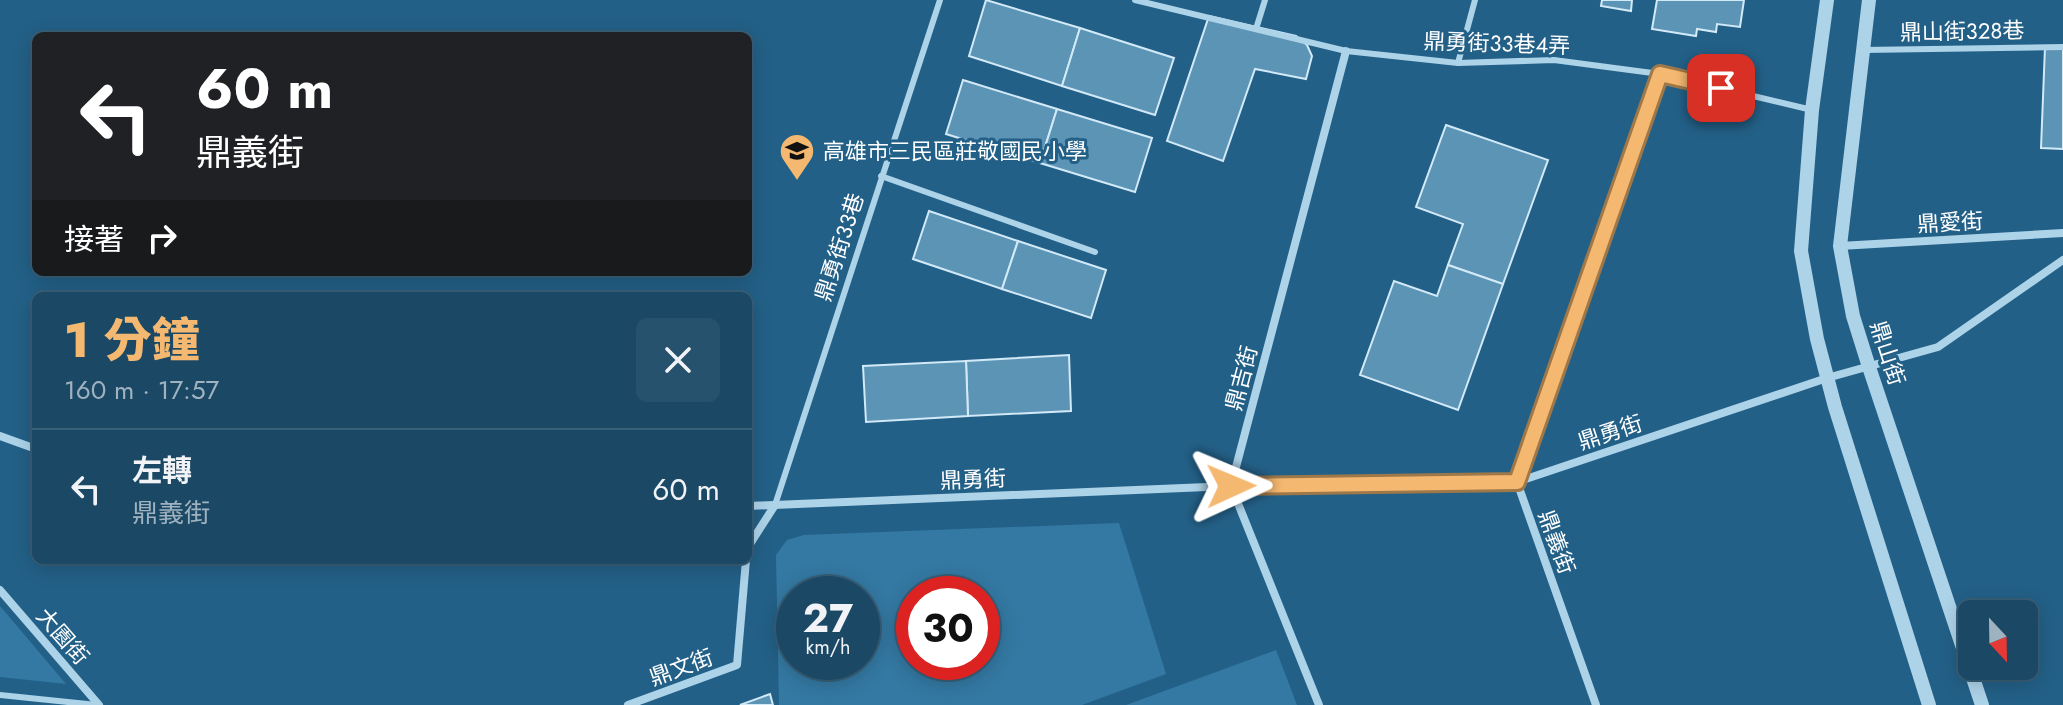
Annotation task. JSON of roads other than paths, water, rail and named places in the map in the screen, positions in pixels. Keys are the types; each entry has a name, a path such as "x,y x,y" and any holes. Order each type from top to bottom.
{"street":[{"path":"1827,0 1812,110 1801,251 1827,378 1929,705"},
{"name":"鼎山街","path":"1869,0 1840,246 1853,316 1982,705"},
{"name":"鼎吉街","path":"1231,486 1346,51"},
{"path":"1517,482 1660,74"},
{"name":"鼎愛街","path":"1840,246 2063,233"},
{"name":"鼎勇街","path":"752,506 1231,486 1517,482 1827,378 1938,347 2063,260"},
{"path":"0,436 32,448"},
{"name":"鼎義街","path":"1517,482 1596,705"},
{"path":"1231,486 1319,705"},
{"path":"752,541 775,505"},
{"name":"鼎文街","path":"628,705 737,665 746,564"},
{"name":"大園街","path":"0,590 98,705"}],"lane":[{"name":"鼎勇街33巷","path":"775,505 940,0"},
{"name":"鼎勇街33巷4弄","path":"1135,0 1346,51 1458,63 1554,60 1660,74 1812,110"},
{"path":"1256,29 1265,0"},
{"path":"1458,63 1475,0"},
{"name":"鼎山街328巷","path":"1861,50 2063,47"},
{"path":"881,176 1095,252"},
{"path":"0,695 98,705"}],"place":[{"name":"高雄市三民區莊敬國民小學","path":"797,182"}]}
